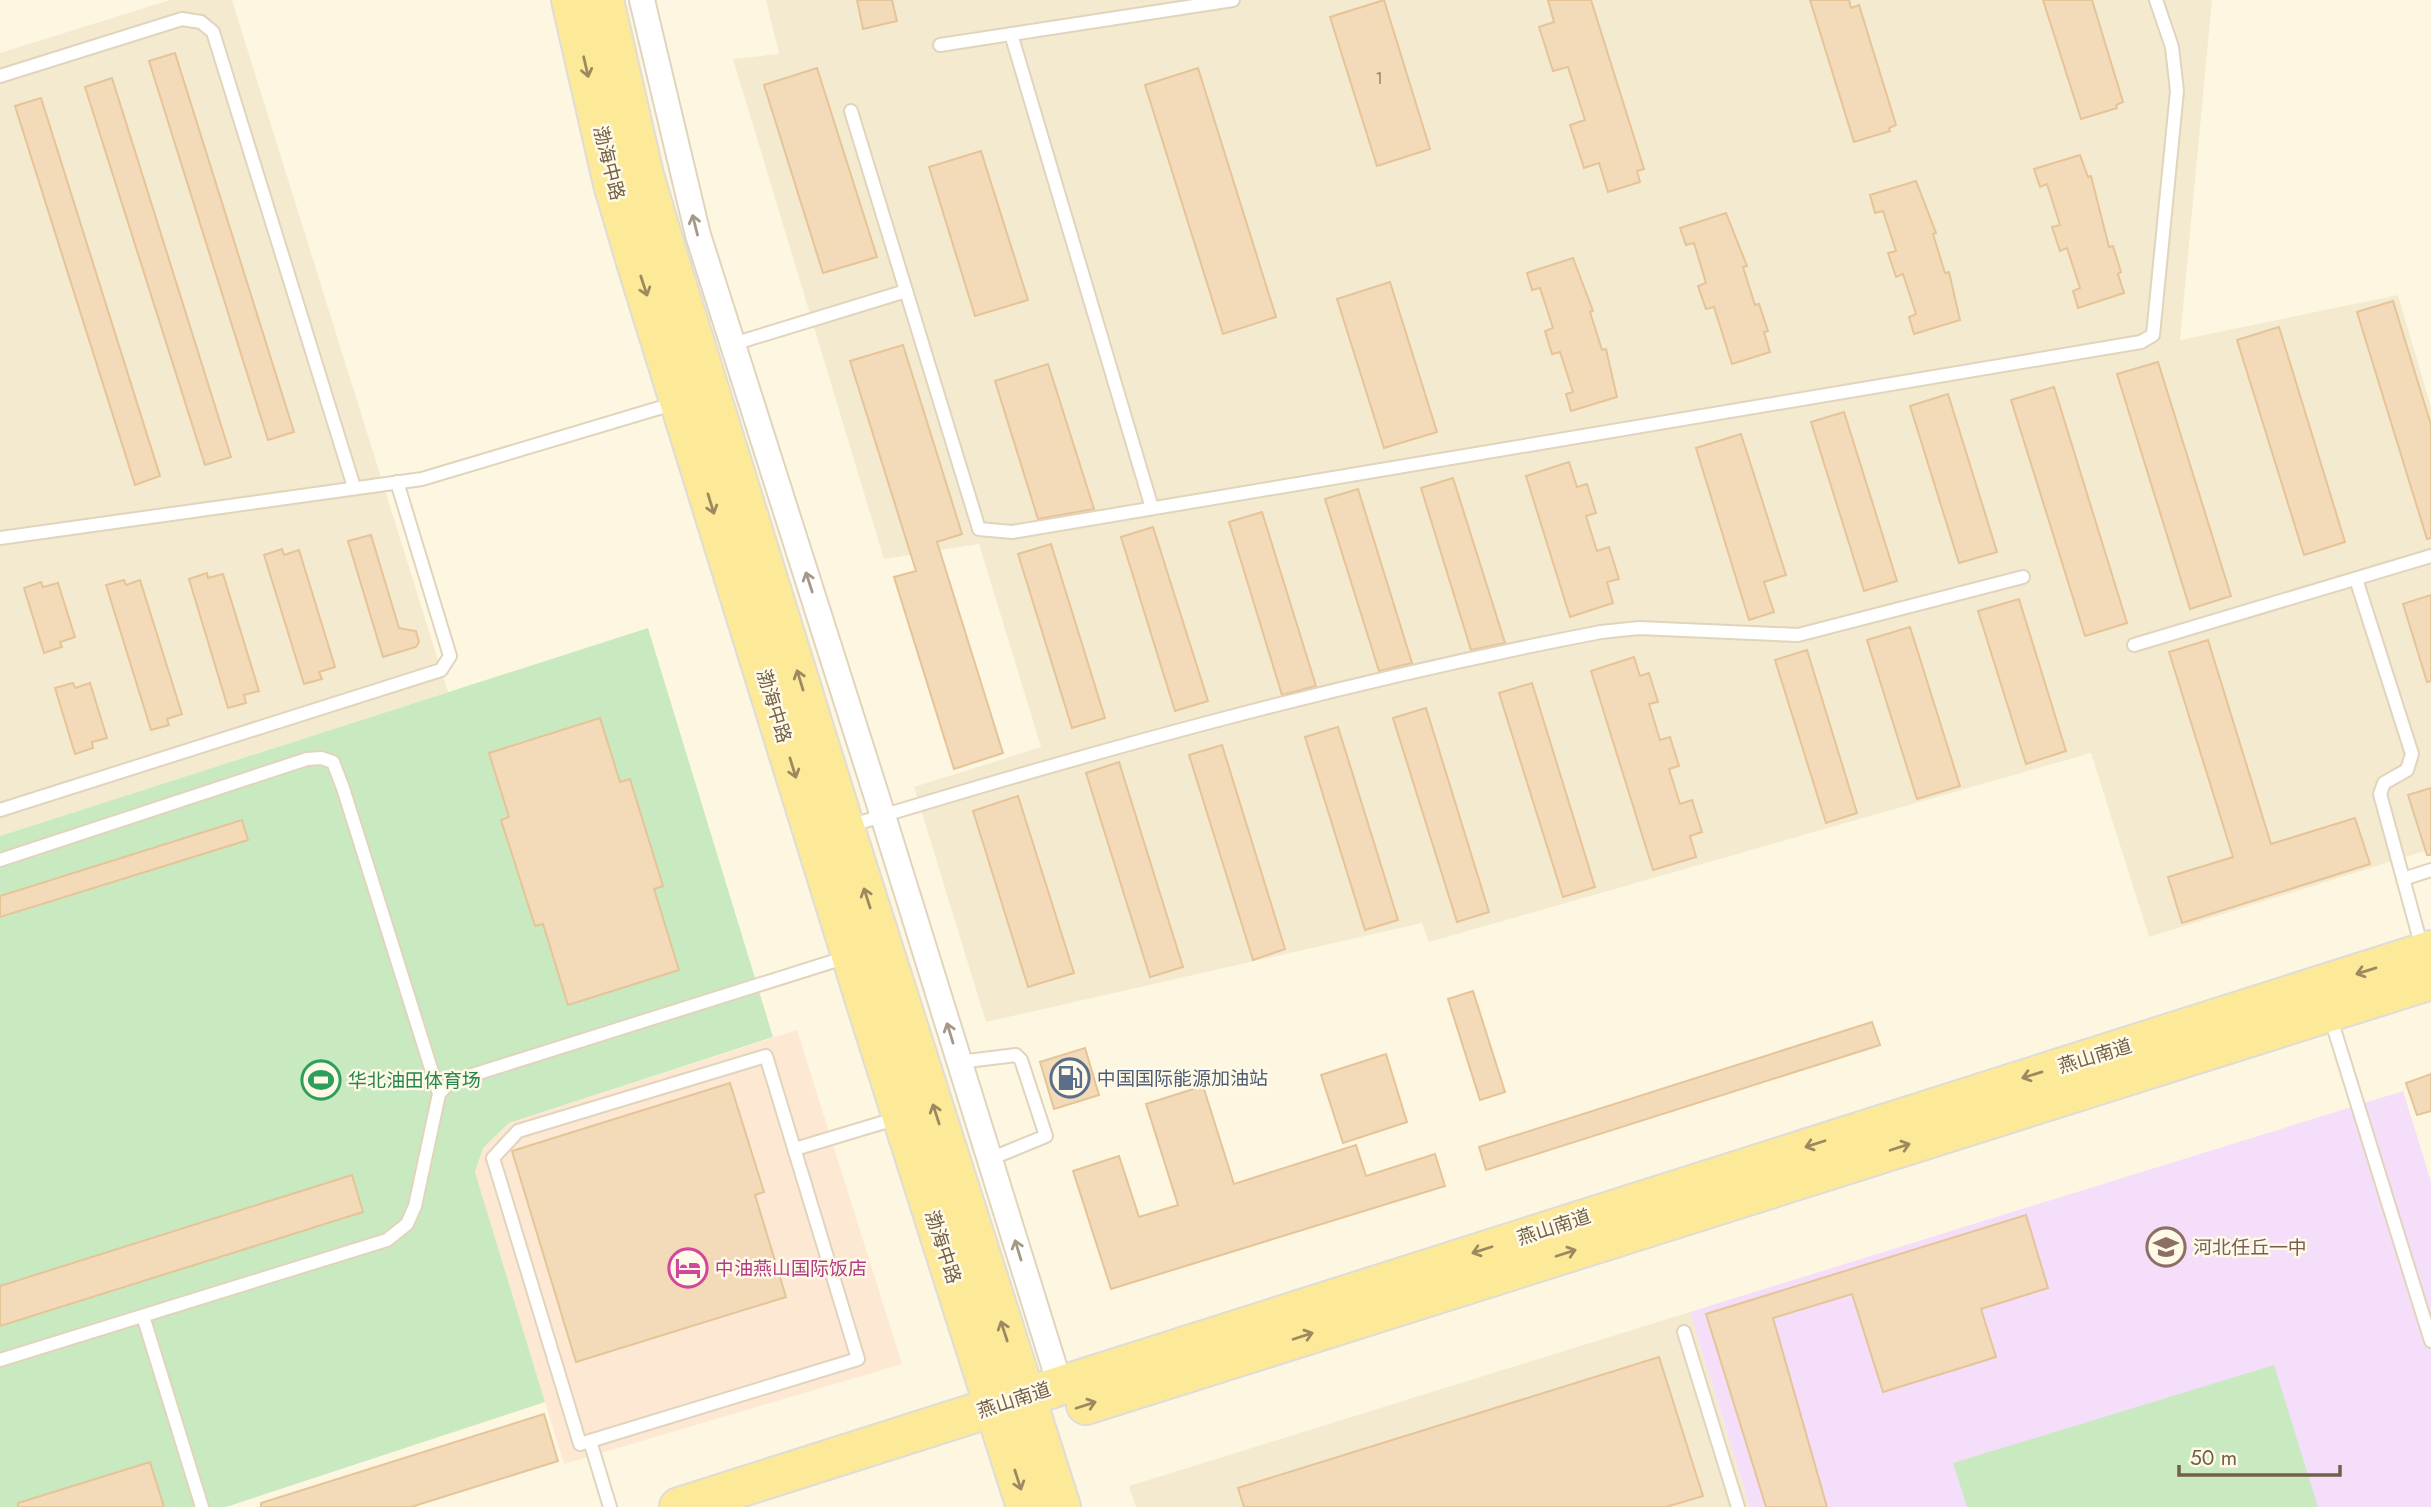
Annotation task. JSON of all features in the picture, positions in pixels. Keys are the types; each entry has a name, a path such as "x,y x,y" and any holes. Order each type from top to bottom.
{"main road":[{"name":"渤海中路","path":"570,0 613,184 902,1116 1023,1408"},
{"name":"渤海中路","path":"604,0 648,188 1023,1408"},
{"name":"燕山南道","path":"764,1507 1023,1408 2428,961"},
{"name":"燕山南道","path":"679,1507 1023,1408 2329,1012 2428,961"},
{"path":"1023,1408 1026,1507"},
{"path":"1023,1408 1061,1507"}],"street":[{"path":"642,0 698,235 990,1159 1023,1408"}],"lane":[{"path":"940,45 1233,0"},
{"path":"851,111 979,529 1012,532 2141,342 2153,335 2177,91 2172,47 2157,0"},
{"path":"0,76 182,19 201,22 213,32 354,487"},
{"path":"1011,34 1152,508"},
{"path":"733,344 906,291"},
{"path":"0,538 422,479 680,402"},
{"path":"0,810 441,670 450,656 397,482"},
{"path":"2134,645 2431,556"},
{"path":"845,828 1071,759 1358,682 1574,637 1639,628 1798,635 2023,577"},
{"path":"2356,579 2412,754 2407,770 2384,783 2380,794 2428,961"},
{"path":"0,860 307,759 321,758 333,762 344,788 439,1094 415,1206 407,1224 387,1240 0,1360"},
{"path":"2403,879 2431,870"},
{"path":"439,1094 450,1082 851,956"},
{"path":"2329,1012 2431,1341"},
{"path":"959,1062 1016,1055 1021,1060 1046,1136 990,1159"},
{"path":"766,1056 795,1149 858,1359 580,1444 493,1158 518,1131 766,1056"},
{"path":"795,1149 902,1116"},
{"path":"143,1316 202,1507"},
{"path":"1684,1332 1738,1507"},
{"path":"590,1441 610,1507"}],"shaded area":[{"path":"170,0 232,0 448,692 0,836 0,53"},
{"path":"766,0 2212,0 2180,340 2398,295 2431,407 2431,849 2149,937 2091,753 1429,942 1422,923 986,1022 914,787 1041,747 979,544 884,559 733,59 779,54"},
{"name":"中油燕山国际饭店","path":"797,1030 902,1364 564,1464 475,1172 483,1148 509,1123"},
{"name":"河北任丘一中","path":"2403,1091 2431,1181 2431,1507 1750,1507 1690,1312"},
{"path":"1690,1312 1750,1507 1136,1507 1129,1486"}],"green space":[{"name":"华北油田体育场","path":"648,628 773,1037 509,1123 483,1148 475,1172 545,1402 226,1507 0,1507 0,836"},
{"path":"2274,1365 2318,1507 1967,1507 1953,1463"}],"building":[{"path":"857,0 892,0 897,21 863,29"},
{"path":"1384,0 1430,149 1377,166 1330,17"},
{"path":"1548,0 1591,0 1644,169 1637,171 1640,182 1608,192 1599,163 1584,168 1570,125 1585,120 1568,67 1553,71 1539,27 1554,22"},
{"path":"1810,0 1849,0 1851,8 1859,5 1896,125 1889,128 1890,131 1854,142"},
{"path":"2043,0 2092,0 2123,102 2116,105 2117,108 2081,119"},
{"path":"175,53 294,432 268,440 149,61"},
{"path":"817,68 877,257 823,273 764,85"},
{"path":"1198,68 1276,317 1223,334 1145,85"},
{"path":"112,78 231,457 205,465 85,87"},
{"path":"41,98 160,476 135,485 15,106"},
{"path":"981,151 1028,300 975,316 929,167"},
{"path":"2080,155 2088,177 2091,176 2109,247 2113,246 2121,272 2118,274 2124,293 2078,308 2073,291 2080,288 2067,248 2060,251 2052,227 2060,225 2047,184 2040,187 2034,169"},
{"path":"1916,181 1936,233 1933,234 1945,273 1949,272 1960,320 1914,334 1909,317 1916,314 1903,274 1896,277 1888,253 1896,251 1883,211 1875,213 1870,195"},
{"path":"1726,213 1747,266 1743,267 1755,305 1759,304 1768,331 1764,332 1770,352 1732,364 1714,307 1706,309 1698,286 1706,283 1694,243 1686,245 1680,228"},
{"path":"1573,258 1593,311 1590,312 1602,350 1606,349 1617,397 1571,411 1566,394 1573,392 1560,352 1552,354 1545,331 1553,328 1540,288 1532,290 1527,273"},
{"path":"1390,282 1437,432 1384,448 1337,299"},
{"path":"2393,301 2431,425 2431,538 2427,539 2357,312"},
{"path":"2279,327 2345,542 2304,555 2237,340"},
{"path":"903,345 962,534 937,542 1003,753 954,769 894,577 916,571 850,361"},
{"path":"2158,362 2231,596 2190,609 2117,374"},
{"path":"1048,364 1094,509 1038,519 995,381"},
{"path":"2054,387 2127,623 2085,636 2011,400"},
{"path":"1948,394 1997,552 1959,563 1910,406"},
{"path":"1844,412 1897,581 1864,591 1811,422"},
{"path":"1741,434 1786,575 1764,582 1774,612 1749,620 1696,448"},
{"path":"1569,462 1577,487 1587,484 1596,513 1586,516 1597,551 1609,547 1619,579 1607,582 1613,603 1570,617 1526,476"},
{"path":"1453,478 1505,643 1471,650 1421,488"},
{"path":"1358,489 1412,663 1379,671 1325,499"},
{"path":"1262,512 1316,686 1282,695 1229,522"},
{"path":"1153,527 1208,701 1175,711 1121,537"},
{"path":"371,535 399,628 416,631 419,642 416,647 383,657 348,541"},
{"path":"1051,544 1105,718 1072,728 1018,554"},
{"path":"282,549 284,555 299,550 335,667 319,672 322,679 304,684 264,555"},
{"path":"207,573 208,578 223,574 259,691 244,695 246,703 228,708 189,579"},
{"path":"124,580 126,585 140,580 182,714 167,719 169,725 151,730 106,585"},
{"path":"41,582 43,587 58,583 75,637 60,642 62,647 44,653 24,588"},
{"path":"2431,595 2431,681 2427,682 2403,604"},
{"path":"2019,599 2066,751 2026,764 1978,611"},
{"path":"1910,627 1960,786 1917,799 1867,640"},
{"path":"2208,640 2271,844 2355,818 2370,864 2182,923 2168,877 2233,857 2169,652"},
{"path":"1807,650 1857,813 1826,823 1775,660"},
{"path":"1634,657 1640,676 1649,673 1658,702 1649,704 1660,740 1670,737 1679,766 1669,769 1680,804 1692,800 1702,832 1690,836 1696,857 1653,870 1591,671"},
{"path":"73,683 75,688 90,683 107,738 92,742 93,748 75,754 55,688"},
{"path":"1532,683 1595,887 1563,897 1499,693"},
{"path":"1426,708 1489,912 1457,922 1393,718"},
{"path":"600,718 620,782 630,779 663,886 654,889 679,970 568,1005 543,924 535,926 501,820 509,817 489,753"},
{"path":"1338,727 1398,920 1365,930 1305,737"},
{"path":"1222,745 1285,949 1253,960 1189,755"},
{"path":"1119,762 1183,967 1150,977 1086,773"},
{"path":"2431,788 2431,855 2427,855 2408,795"},
{"path":"1018,796 1074,973 1028,987 973,811"},
{"path":"242,820 248,840 0,917 0,896"},
{"path":"1473,991 1505,1092 1480,1100 1448,999"},
{"path":"1872,1022 1880,1045 1486,1170 1479,1147"},
{"name":"中国国际能源加油站","path":"1085,1048 1099,1095 1054,1109 1040,1062"},
{"path":"1386,1054 1407,1122 1343,1143 1321,1075"},
{"path":"2431,1074 2431,1111 2417,1115 2406,1083"},
{"path":"730,1083 764,1192 755,1195 786,1297 576,1362 512,1151"},
{"path":"1203,1086 1234,1184 1356,1145 1366,1176 1435,1154 1445,1186 1111,1289 1073,1171 1119,1156 1139,1217 1178,1205 1146,1104"},
{"path":"352,1175 363,1212 0,1326 0,1286"},
{"path":"2026,1215 2048,1288 1981,1309 1996,1357 1883,1392 1852,1294 1773,1318 1827,1507 1766,1507 1706,1314"},
{"path":"1659,1357 1703,1496 1666,1507 1244,1507 1238,1488"},
{"path":"544,1414 558,1461 411,1507 261,1507 261,1503"},
{"path":"150,1462 164,1507 18,1507 18,1503"}],"place":[{"name":"中国国际能源加油站","path":"1070,1078"},
{"name":"华北油田体育场","path":"321,1080"},
{"name":"河北任丘一中","path":"2166,1247"},
{"name":"中油燕山国际饭店","path":"688,1268"}]}
